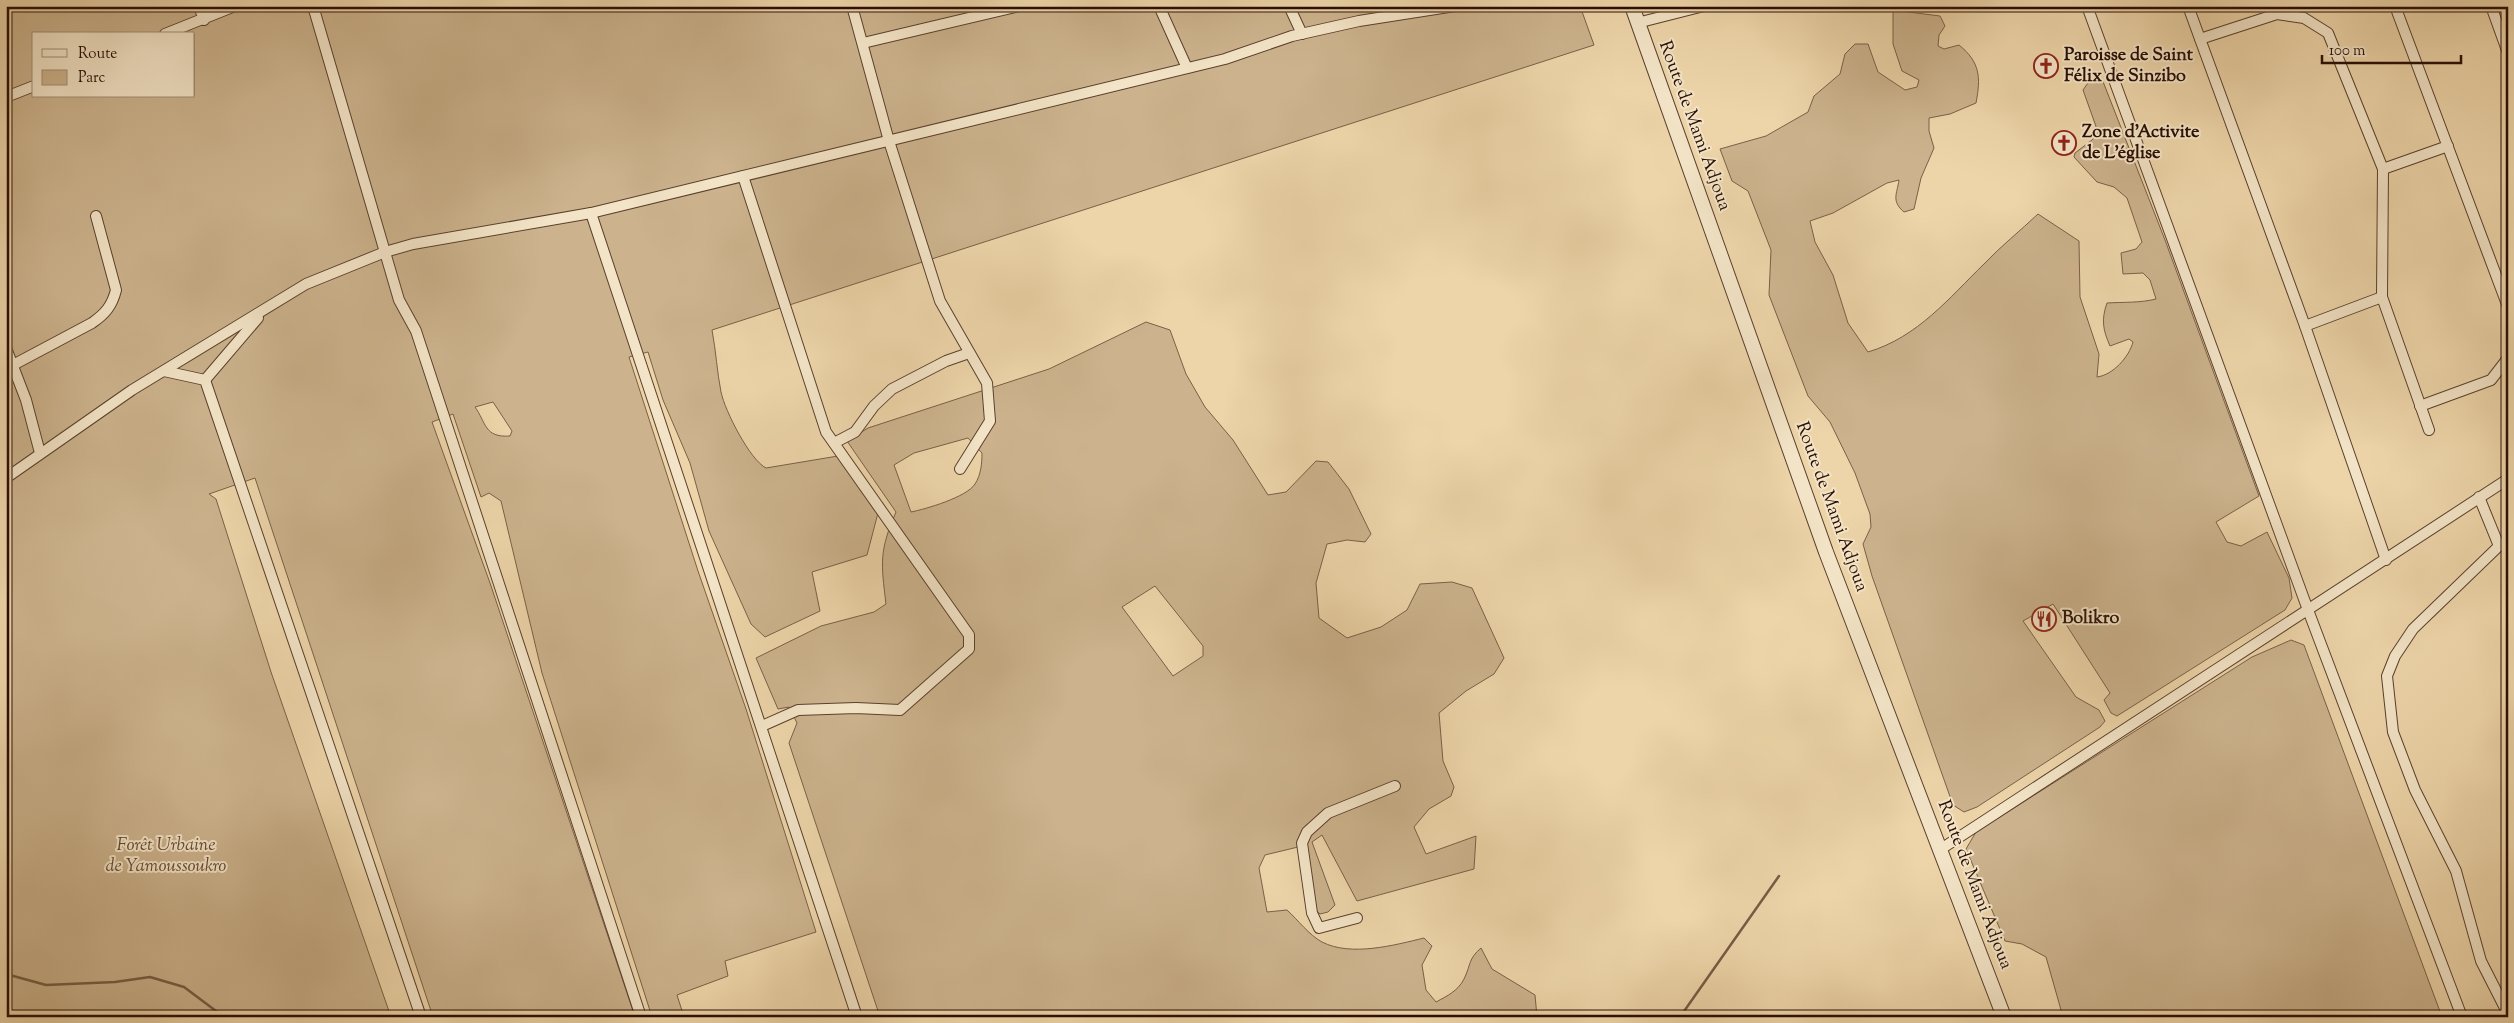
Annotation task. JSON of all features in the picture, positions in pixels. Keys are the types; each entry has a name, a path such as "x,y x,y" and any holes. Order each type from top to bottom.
{"street":[{"path":"200,6 204,20"},
{"path":"171,32 235,6"},
{"path":"313,6 399,300 416,332 429,368 641,1017"},
{"path":"852,6 889,141 940,301 987,383 990,421 960,469"},
{"path":"863,43 1019,6"},
{"path":"1159,6 1187,68"},
{"path":"1288,6 1302,34"},
{"path":"6,478 132,390 306,284 385,252 413,244 590,213 1224,59 1302,34 1359,21 1455,6"},
{"name":"Route de Mami Adjoua","path":"1632,6 1826,552 2004,1017"},
{"path":"1638,22 1704,6"},
{"path":"2087,6 2308,610 2462,1017"},
{"path":"2188,6 2305,326 2386,560"},
{"path":"2395,6 2508,307"},
{"path":"2491,6 2508,53"},
{"path":"2200,39 2277,14 2304,18 2328,33 2383,169 2382,297 2429,430"},
{"path":"6,97 32,87"},
{"path":"2383,169 2448,146"},
{"path":"744,176 826,432 969,635 969,649 900,710 856,708 798,710 762,726"},
{"path":"590,213 762,726 857,1017"},
{"path":"13,365 92,323 102,316 114,300 116,290 96,216"},
{"path":"2305,326 2382,297"},
{"path":"205,380 265,310"},
{"path":"6,348 26,400 40,453"},
{"path":"834,443 855,432 874,406 892,389 946,361 970,353"},
{"path":"2420,406 2490,380 2508,358"},
{"path":"164,371 205,380"},
{"path":"205,380 421,1017"},
{"path":"1941,849 2508,479"},
{"path":"2479,497 2504,544 2413,629 2396,656 2387,676 2393,732 2415,790 2456,871 2481,961 2508,1014"},
{"path":"1357,918 1319,928 1312,913 1302,843 1307,832 1328,813 1395,786"}],"green space":[{"name":"Forêt Urbaine de Yamoussoukro","path":"6,6 1580,6 1594,45 712,330 723,400 739,434 760,463 766,468 838,456 878,513 867,555 812,572 820,611 765,637 751,624 709,531 690,463 663,400 648,352 629,357 698,571 746,709 816,932 725,961 728,976 677,995 684,1017 652,1017 542,673 501,501 489,493 481,497 453,414 432,422 490,583 635,1017 433,1017 255,478 209,494 216,499 271,672 391,1017 6,1017","holes":["493,402 512,431 510,436 501,436 490,432 475,407"]},
{"path":"1893,10 1940,16 1945,26 1939,35 1938,46 1944,49 1959,45 1966,51 1975,64 1977,71 1978,94 1976,103 1950,114 1929,118 1929,131 1934,148 1921,178 1914,209 1904,212 1897,204 1896,197 1899,180 1887,183 1833,213 1810,221 1815,242 1833,275 1848,323 1868,352 1902,337 1932,315 2038,214 2079,241 2080,297 2099,354 2097,377 2109,373 2120,364 2128,354 2133,342 2129,339 2110,346 2104,325 2107,303 2138,302 2156,299 2150,280 2143,273 2123,274 2121,253 2136,249 2142,242 2127,198 2114,187 2097,182 2074,157 2075,153 2092,140 2098,132 2083,90 2090,80 2102,79 2165,240 2259,496 2216,522 2227,542 2241,546 2267,532 2289,578 2292,598 2285,610 2117,716 2111,713 2104,700 2110,693 2053,604 2023,621 2076,697 2099,710 2105,721 2100,727 1977,807 1964,812 1953,805 1872,576 1863,544 1871,527 1870,514 1855,473 1830,422 1808,396 1769,295 1771,250 1748,191 1732,181 1720,149 1766,136 1808,112 1814,96 1840,74 1845,54 1855,44 1868,44 1878,72 1905,90 1917,87 1919,80 1902,71 1893,44"},
{"path":"1146,322 1170,330 1186,374 1205,407 1233,440 1268,495 1286,492 1316,461 1328,462 1349,489 1371,534 1365,542 1347,540 1327,544 1316,583 1319,618 1347,638 1381,627 1407,610 1420,584 1452,582 1472,588 1504,658 1494,674 1466,691 1439,713 1443,761 1454,787 1451,796 1429,809 1414,827 1426,854 1476,836 1474,869 1357,901 1322,835 1312,842 1335,905 1328,912 1320,914 1315,909 1298,847 1265,855 1259,868 1267,912 1287,910 1322,942 1346,949 1359,949 1387,946 1424,938 1432,946 1422,965 1426,990 1436,1002 1459,987 1472,959 1481,948 1492,969 1535,995 1537,1017 880,1017 789,743 797,723 789,707 778,709 756,658 821,626 874,612 886,604 882,567 884,547 896,512 847,441 868,428 1049,369","holes":["968,438 982,453 980,473 975,484 971,489 955,498 911,512 894,465 914,453","1155,586 1203,646 1203,656 1173,676 1122,607"]},
{"path":"2291,640 2304,645 2442,1017 2063,1017 2046,957 2022,944 2005,941 1966,849 1976,832 2252,657"}],"waterway":[{"path":"1680,1017 1779,876"},
{"path":"6,974 46,985 115,982 150,977 184,987 224,1017"}],"place":[{"name":"Paroisse de Saint Félix de Sinzibo","path":"2046,66"},
{"name":"Zone d'Activite de L'église","path":"2064,143"},
{"name":"Bolikro","path":"2044,619"}]}
